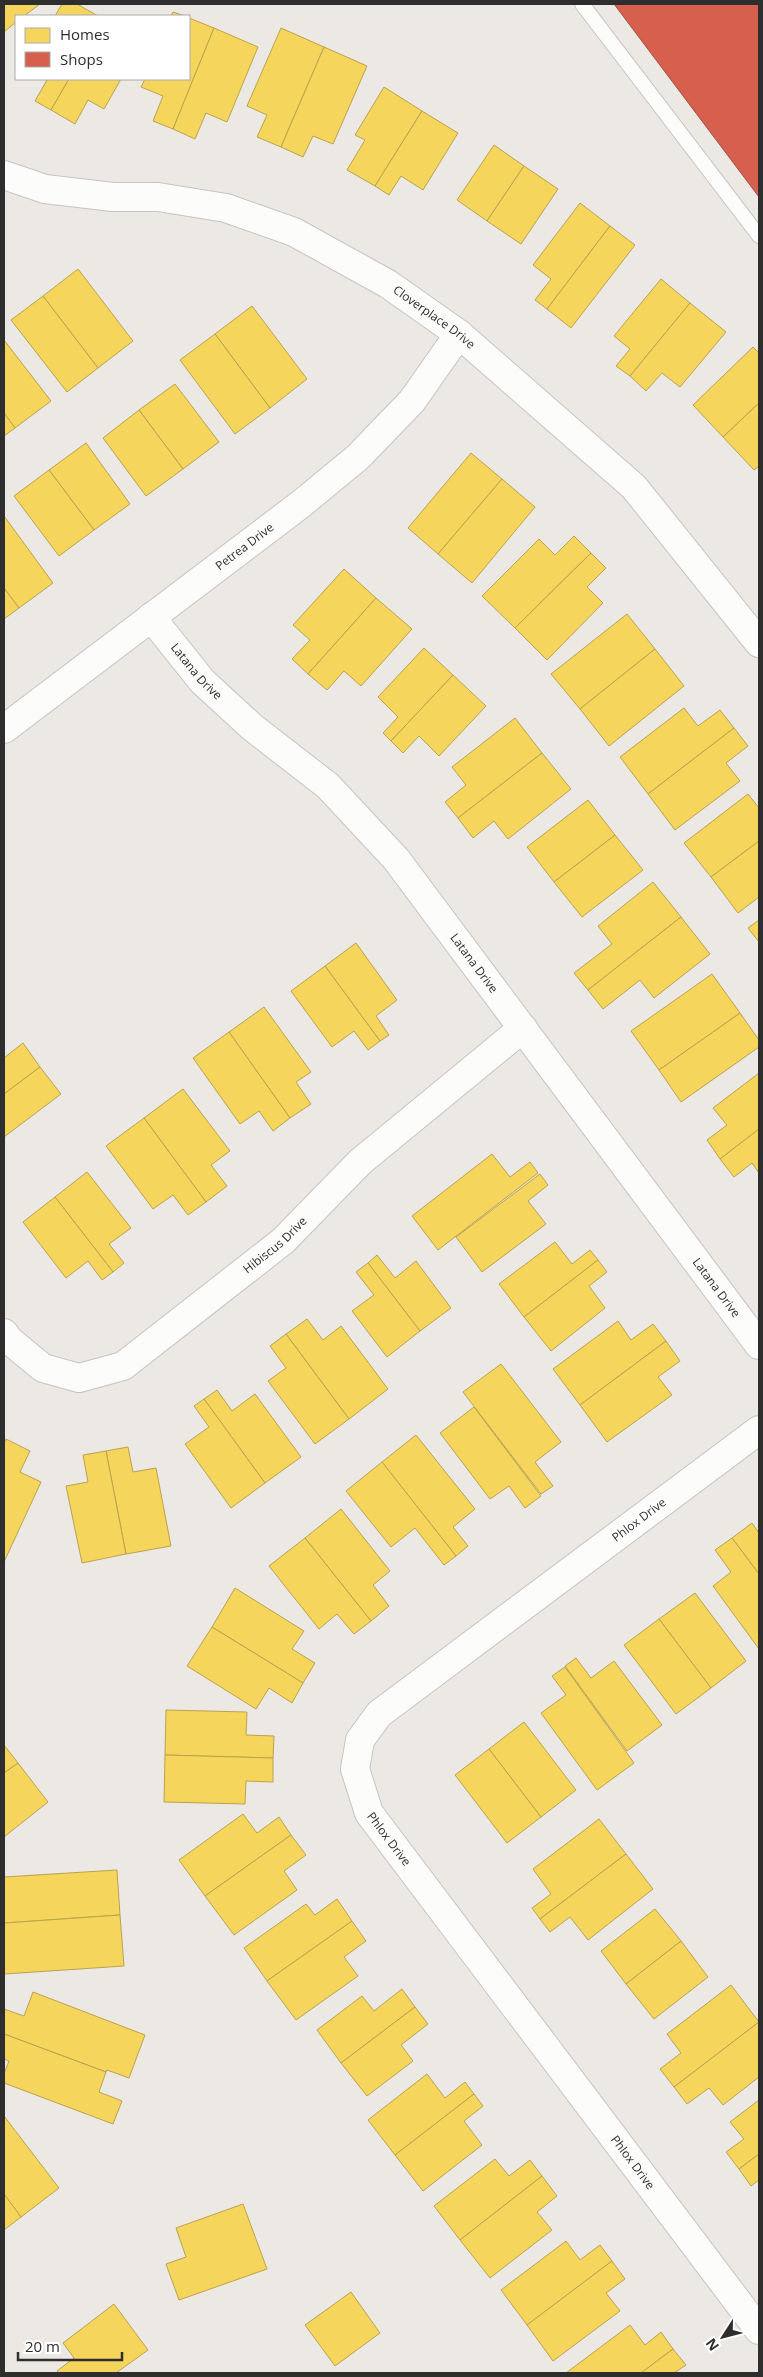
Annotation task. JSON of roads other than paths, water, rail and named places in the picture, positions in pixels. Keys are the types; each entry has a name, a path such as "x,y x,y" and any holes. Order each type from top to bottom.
{"street":[{"name":"Cloverplace Drive","path":"4,175 46,189 113,198 158,197 226,208 294,232 388,284 459,334 634,487 759,643"},
{"name":"Petrea Drive","path":"4,729 301,504 358,457 412,400 459,334"},
{"name":"Latana Drive","path":"152,617 202,681 252,727 328,786 396,859 759,1345"},
{"name":"Hibiscus Drive","path":"4,1333 9,1340 43,1368 79,1378 123,1366 283,1241 360,1162 523,1028"},
{"name":"Phlox Drive","path":"756,2320 369,1813 355,1769 360,1740 379,1714 759,1430"}],"lane":[{"path":"582,4 759,236"}]}
